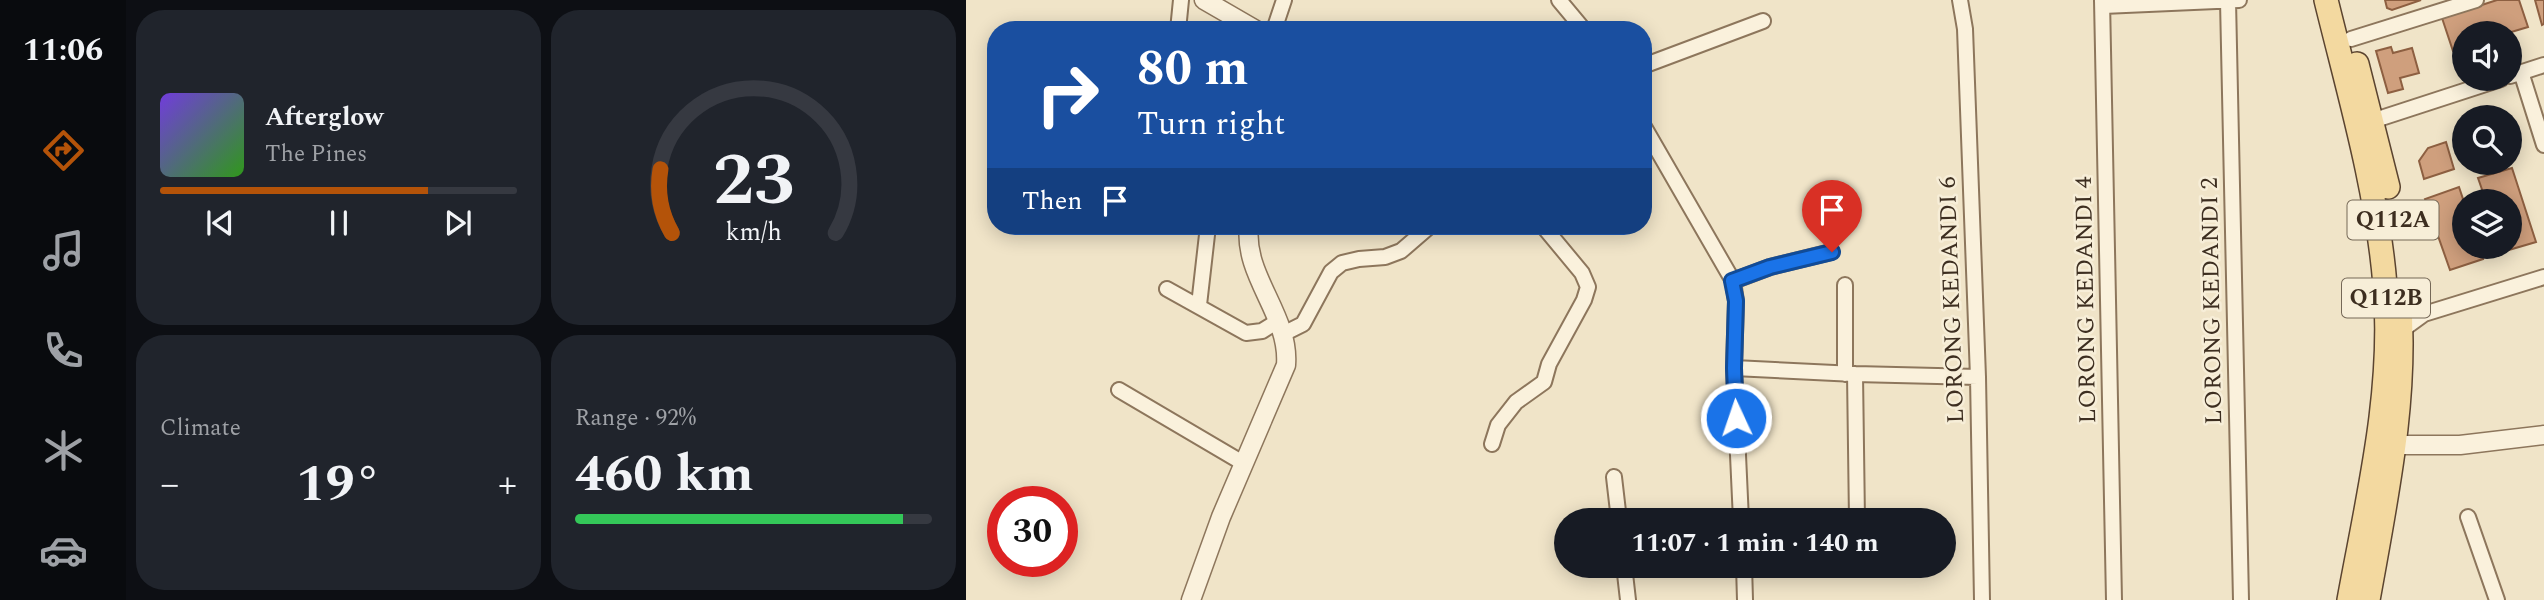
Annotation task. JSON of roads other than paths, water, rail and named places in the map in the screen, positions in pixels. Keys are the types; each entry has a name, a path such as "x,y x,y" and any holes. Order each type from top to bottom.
{"main road":[{"name":"Q112B","path":"2326,0 2369,175 2379,229 2385,287 2386,369 2383,404 2349,600"},
{"name":"Q112A","path":"2341,0 2388,188 2395,234 2402,330 2395,445 2368,600"}],"street":[{"path":"1179,21 1181,0"},
{"path":"1204,0 1240,21"},
{"path":"1278,21 1284,0"},
{"path":"1559,0 1569,21"},
{"name":"LORONG KEDANDI 6","path":"1960,0 1965,29 1978,377 1982,600"},
{"path":"2103,3 2239,0"},
{"path":"2351,39 2476,0"},
{"name":"LORONG KEDANDI 2","path":"2228,1 2241,600"},
{"name":"LORONG KEDANDI 4","path":"2103,3 2114,600"},
{"path":"1652,63 1763,21"},
{"path":"2522,72 2544,65"},
{"path":"2372,121 2464,91"},
{"path":"2522,91 2544,145"},
{"path":"1652,141 1732,281 1736,301 1734,368 1740,508"},
{"path":"1199,305 1207,235"},
{"path":"1194,596 1243,463 1286,365 1287,350 1249,251 1249,235"},
{"path":"1167,289 1246,333 1303,324 1331,272 1342,263 1385,257 1401,251 1420,235"},
{"path":"1492,443 1498,425 1516,401 1544,382 1549,364 1584,300 1588,287 1582,273 1550,235"},
{"path":"1732,281 1770,267 1832,252"},
{"path":"2402,330 2424,314 2544,277"},
{"path":"1845,285 1856,508"},
{"path":"1734,368 1978,377"},
{"path":"1119,390 1243,463"},
{"path":"2395,445 2460,445 2544,435"},
{"path":"1614,477 1618,508"},
{"path":"2468,517 2497,600"},
{"path":"1625,578 1628,600"},
{"path":"1744,578 1745,600"}]}
